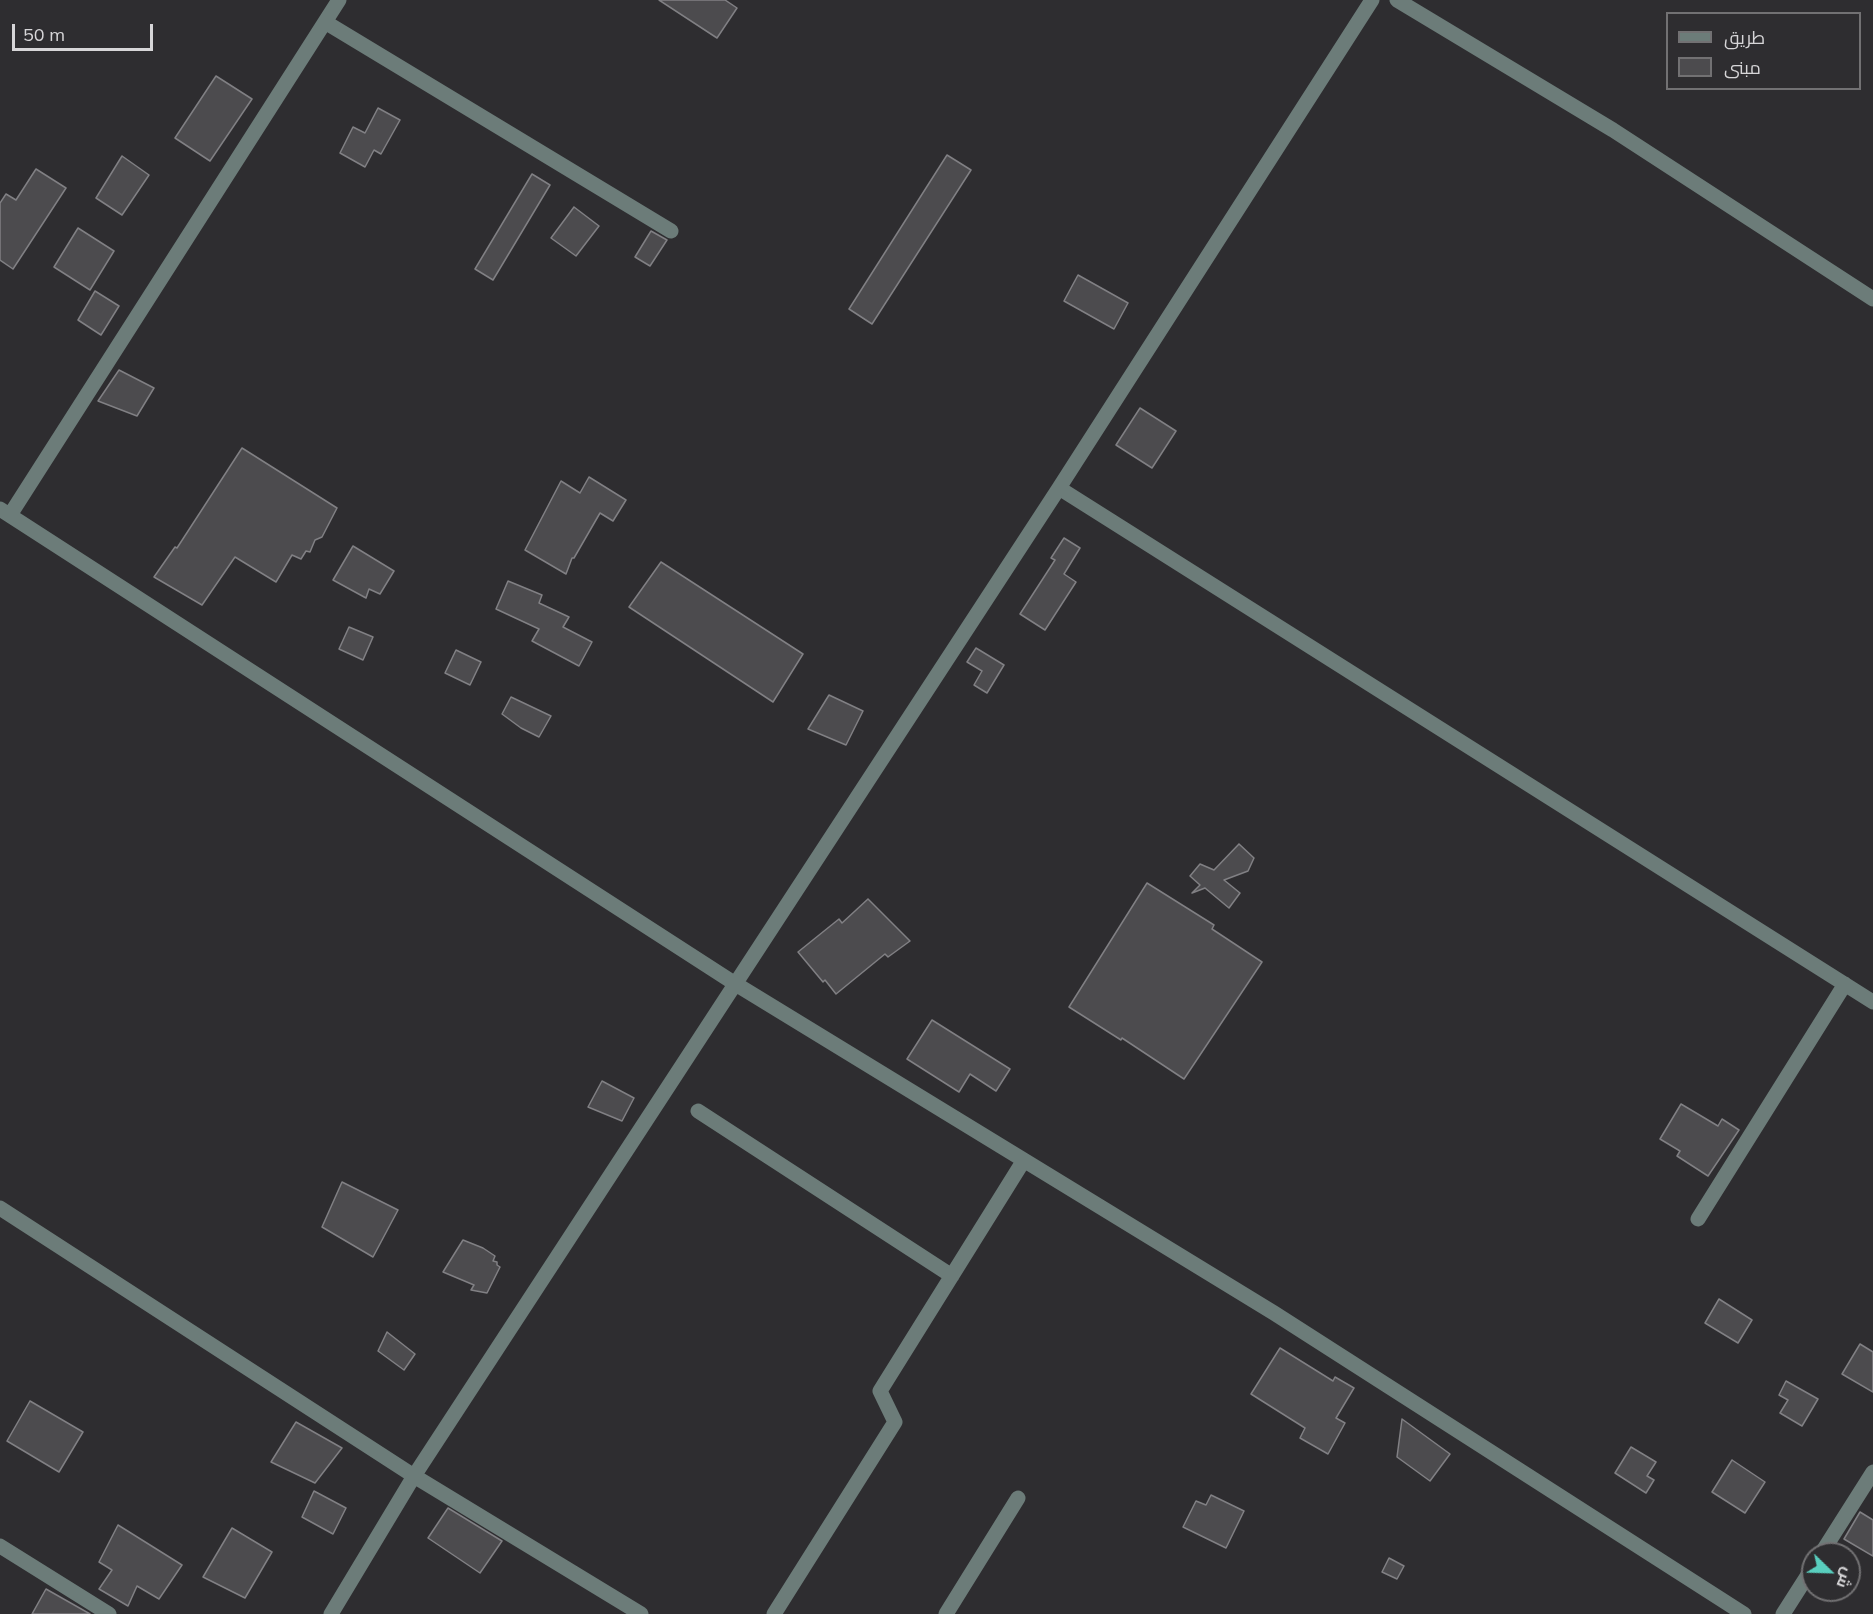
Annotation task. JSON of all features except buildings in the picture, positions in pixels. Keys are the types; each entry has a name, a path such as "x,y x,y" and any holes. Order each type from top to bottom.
{"street":[{"path":"339,0 5,512 734,983 1274,1313 1744,1614"},
{"path":"331,1614 414,1476 1059,488 1372,0"},
{"path":"1397,0 1613,130 1873,299"},
{"path":"325,22 670,231"},
{"path":"1059,488 1873,1002"},
{"path":"1698,1219 1845,984"},
{"path":"698,1111 952,1275"},
{"path":"774,1614 895,1422 880,1391 1024,1160"},
{"path":"0,1208 414,1476 640,1614"},
{"path":"1829,1542 1873,1472"},
{"path":"946,1614 1018,1498"},
{"path":"0,1546 110,1614"},
{"path":"1783,1614 1801,1586"}]}
